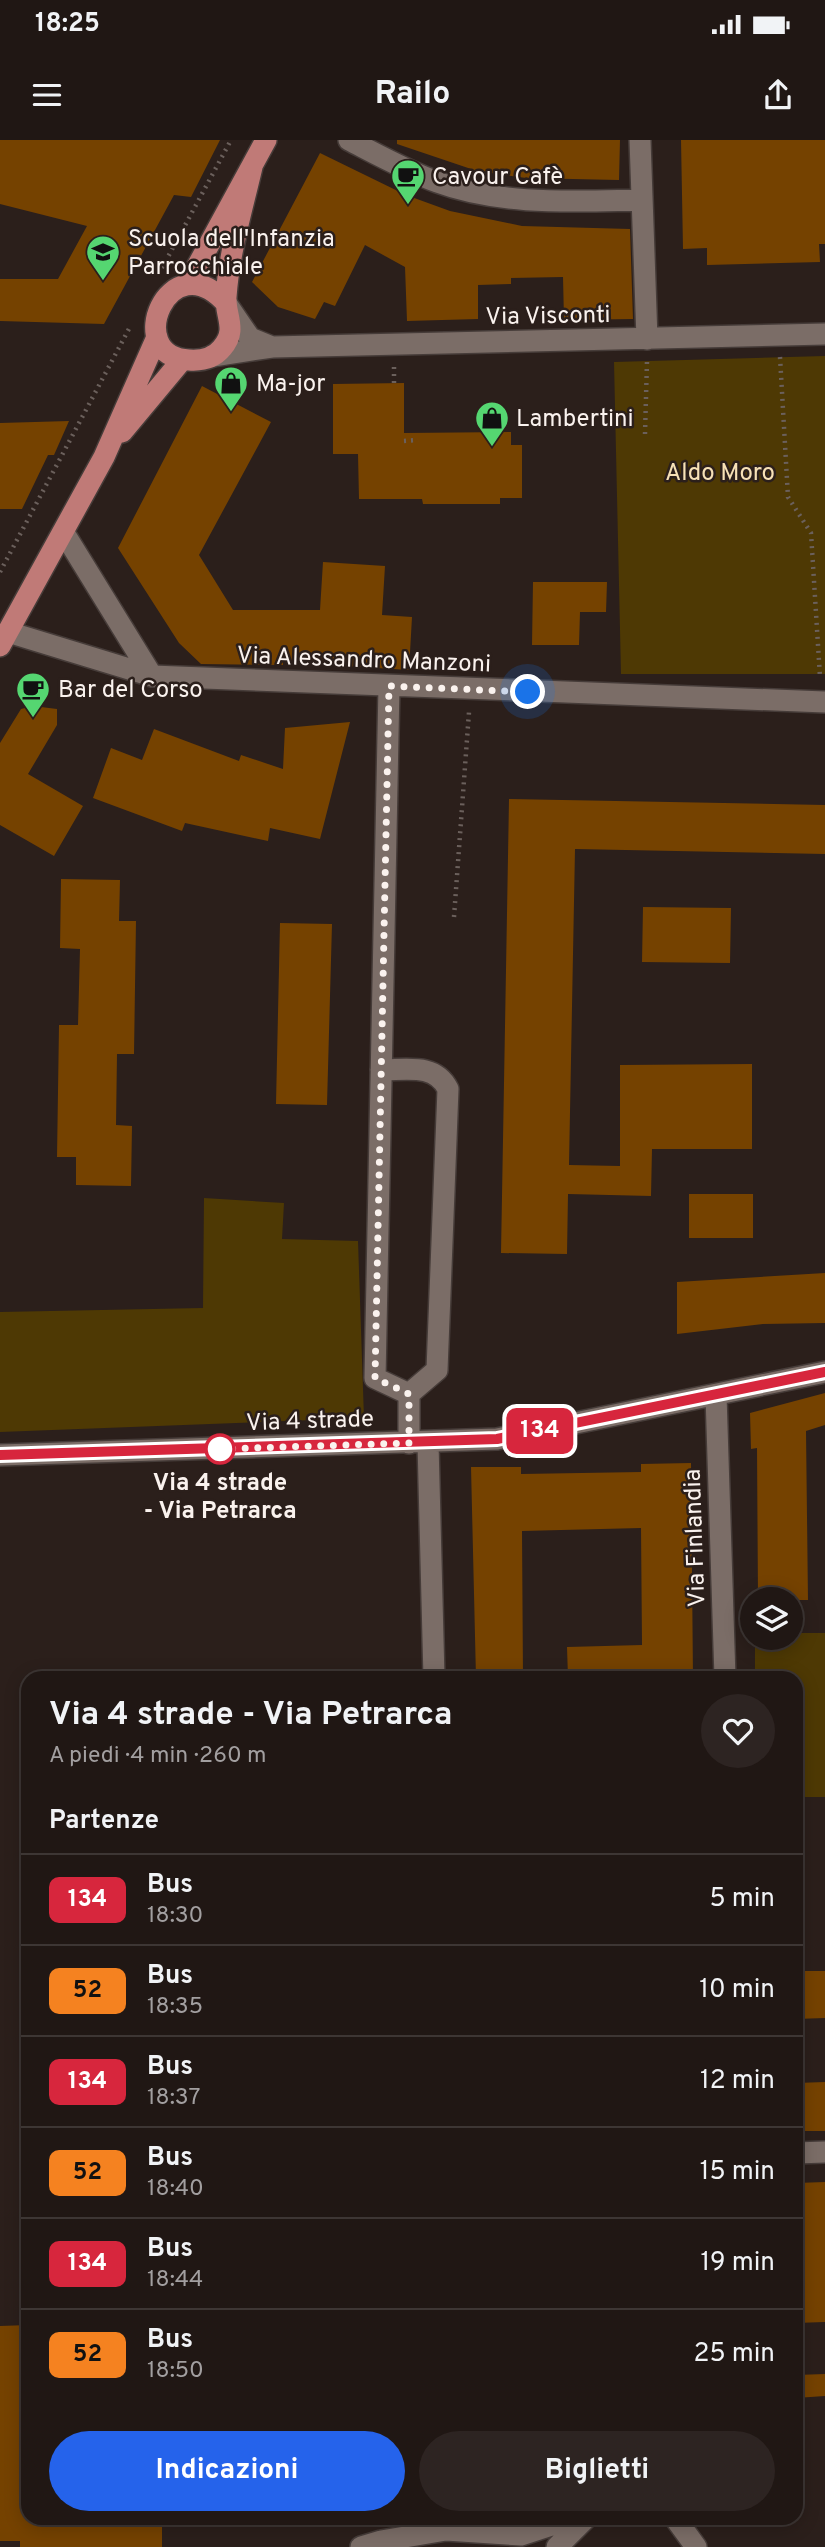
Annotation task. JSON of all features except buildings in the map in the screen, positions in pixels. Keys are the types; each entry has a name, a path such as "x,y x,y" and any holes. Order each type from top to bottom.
{"main road":[{"path":"252,167 232,252 226,303 232,319 230,332 224,346 213,356 201,361 182,360 164,348 157,337 155,324 163,299 187,285 266,140"},
{"path":"187,285 210,289 226,303"},
{"path":"4,639 104,457 157,337"},
{"path":"104,457 182,360"}],"street":[{"path":"349,140 439,183 489,195 534,200 642,200"},
{"path":"640,140 647,339"},
{"path":"226,303 250,338 272,347"},
{"name":"Via Visconti","path":"213,356 272,347 825,334"},
{"path":"64,533 152,676"},
{"name":"Via Alessandro Manzoni","path":"4,639 152,676 822,702"},
{"path":"389,686 375,1378 409,1394"},
{"path":"381,1070 433,1071 442,1077 448,1088 437,1370 409,1394"},
{"name":"Via 4 strade","path":"0,1455 497,1439 825,1372"},
{"path":"409,1394 419,1443 434,1671"},
{"name":"Via Finlandia","path":"716,1395 725,1671"},
{"path":"803,2153 825,2152"},
{"path":"472,2540 482,2525"},
{"path":"361,2547 380,2540 446,2530 472,2540 521,2535 552,2525"},
{"path":"557,2547 579,2525"},
{"path":"680,2525 696,2547"}],"path":[{"path":"160,271 231,140"},
{"path":"0,572 134,320"},
{"path":"779,335 788,498 811,533 821,654 822,702"},
{"path":"645,434 647,361"},
{"path":"404,441 418,440"},
{"path":"454,917 469,701"}],"green space":[{"name":"Aldo Moro","path":"825,356 825,674 621,674 614,362"},
{"path":"204,1198 284,1203 282,1239 358,1241 364,1418 0,1432 0,1312 203,1308"},
{"path":"803,1633 825,1633 825,1797 803,1797 803,1671 755,1671 755,1650 803,1650"}],"bus line":[{"name":"134","path":"0,1455 497,1439 825,1372"}],"place":[{"name":"Cavour Cafè","path":"408,206"},
{"name":"Scuola dell'Infanzia Parrocchiale","path":"103,282"},
{"name":"Ma-jor","path":"231,413"},
{"name":"Lambertini","path":"492,448"},
{"name":"Bar del Corso","path":"33,719"},
{"name":"Via 4 strade - Via Petrarca","path":"220,1449"}],"route":[{"path":"220,1449 409,1443 409,1394 375,1378 389,686 528,692"}]}
